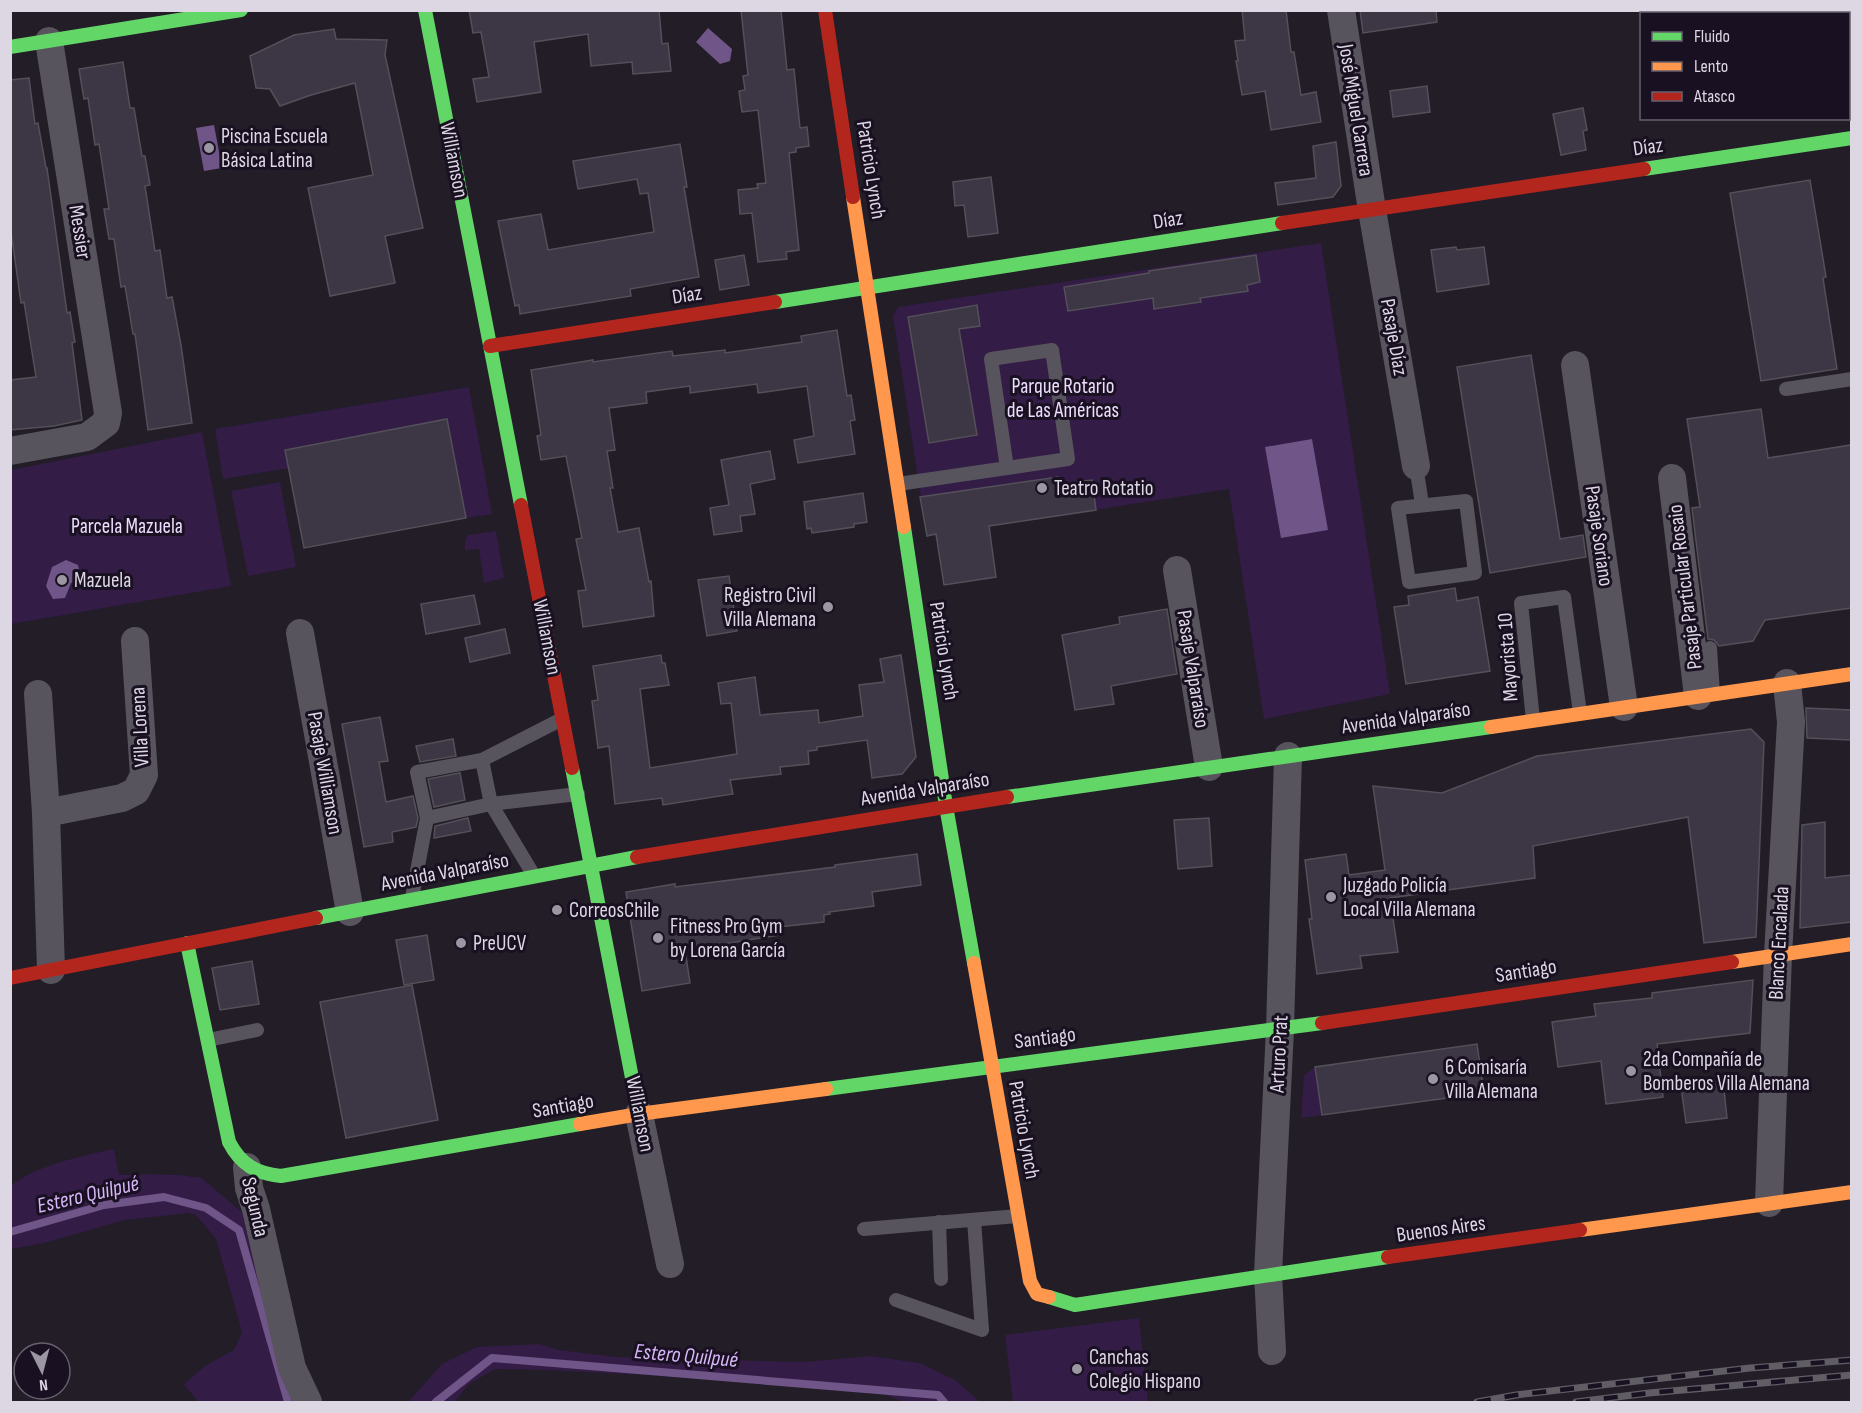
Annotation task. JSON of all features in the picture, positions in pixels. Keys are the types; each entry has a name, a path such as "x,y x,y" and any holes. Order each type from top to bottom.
{"street":[{"path":"10,47 241,10"},
{"name":"Williamson","path":"425,10 670,1264"},
{"name":"Patricio Lynch","path":"825,10 946,806 1030,1281 1037,1294"},
{"name":"José Miguel Carrera","path":"1341,10 1372,210"},
{"path":"1850,10 1851,25"},
{"name":"Messier","path":"10,451 87,437 106,423 108,413 49,41"},
{"name":"Díaz","path":"490,346 1851,138"},
{"name":"Pasaje Díaz","path":"1372,210 1416,466"},
{"name":"Pasaje Soriano","path":"1575,365 1624,707"},
{"name":"Pasaje Particular Rosaio","path":"1672,478 1706,695"},
{"name":"Pasaje Valparaíso","path":"1177,570 1209,768"},
{"name":"Pasaje Williamson","path":"300,633 350,912"},
{"name":"Villa Lorena","path":"46,813 122,798 136,791 144,775 135,640"},
{"name":"Avenida Valparaíso","path":"10,978 591,864 946,806 1851,674"},
{"name":"Blanco Encalada","path":"1769,1203 1778,955 1791,722 1786,683"},
{"path":"38,694 46,813 51,970"},
{"name":"Arturo Prat","path":"1272,1351 1268,1274 1280,1029 1288,756"},
{"name":"Segunda","path":"187,943 229,1142 235,1155 247,1167 249,1188 256,1209 292,1368 308,1402"},
{"name":"Santiago","path":"247,1167 262,1174 280,1176 639,1114 1280,1029 1851,944"},
{"name":"Buenos Aires","path":"1037,1294 1076,1305 1268,1274 1851,1192"}],"lane":[{"path":"898,484 1007,468 1068,459 1052,350 991,359 1007,468"},
{"path":"1786,389 1851,379"},
{"path":"1416,466 1422,504"},
{"path":"1466,501 1475,573 1409,582 1398,508 1422,504 1466,501"},
{"name":"Mayorista 10","path":"1533,720 1521,603 1564,597 1580,713"},
{"path":"1706,695 1710,648"},
{"path":"411,900 427,818 417,772 482,760 563,719"},
{"path":"482,760 490,804 534,875"},
{"path":"427,818 490,804 578,794"},
{"path":"208,1041 257,1030"},
{"path":"864,1229 1018,1216"},
{"path":"896,1300 982,1330 974,1220"},
{"path":"939,1222 941,1279"}],"green space":[{"name":"Parque Rotario de Las Américas","path":"1321,243 1390,694 1264,719 1229,489 927,536 893,316 898,307"},
{"path":"469,387 492,514 466,518 447,420 285,450 289,468 223,479 215,429"},
{"name":"Parcela Mazuela","path":"202,432 231,586 11,624 11,470"},
{"path":"280,482 296,567 248,576 231,491"},
{"path":"496,531 504,578 484,583 479,549 465,550 465,541 468,535"},
{"path":"1315,1067 1322,1115 1301,1118 1304,1075"},
{"path":"114,1149 119,1175 162,1174 200,1177 256,1224 319,1402 198,1402 184,1384 205,1366 234,1350 242,1332 216,1239 196,1215 189,1213 125,1220 44,1243 11,1249 10,1186 47,1167 73,1158"},
{"name":"Canchas Colegio Hispano","path":"1139,1318 1148,1402 1013,1402 1005,1335"},
{"path":"539,1344 559,1350 617,1357 804,1362 870,1356 920,1363 955,1380 980,1402 905,1402 861,1386 495,1369 469,1384 454,1402 408,1402 442,1364 477,1347"}],"shaded area":[{"path":"708,28 732,49 730,61 720,64 696,42"},
{"name":"Piscina Escuela Básica Latina","path":"214,125 222,168 204,171 196,128"},
{"path":"1312,439 1328,530 1281,538 1265,447"},
{"name":"Mazuela","path":"66,560 78,565 81,578 71,583 65,598 53,599 46,586 52,567"}],"building":[{"path":"469,10 659,10 662,44 668,43 671,71 633,74 632,62 591,66 588,34 534,42 541,92 477,102 473,79 489,77 481,32 473,33"},
{"path":"741,10 781,10 787,70 794,69 800,128 807,127 809,146 796,148 796,152 789,153 799,250 786,252 787,259 758,262 752,213 740,214 738,190 758,188 757,184 766,183 758,110 742,112 739,91 745,90 743,76 748,75"},
{"path":"1242,10 1286,10 1291,52 1294,52 1301,95 1316,92 1321,122 1271,130 1265,91 1242,95 1235,41 1245,40"},
{"path":"1360,10 1436,10 1437,22 1363,33"},
{"path":"334,29 336,39 387,40 385,55 423,228 385,236 395,283 330,296 308,188 373,175 355,83 280,106 270,89 256,88 250,56 294,35"},
{"path":"123,62 130,108 134,108 142,156 145,156 150,185 145,186 155,251 160,250 167,298 172,297 192,423 148,430 135,334 133,334 125,286 121,287 114,239 109,239 104,209 109,209 99,144 95,145 88,98 84,99 79,69"},
{"path":"29,78 35,124 38,123 47,168 67,313 70,312 75,342 72,343 82,420 54,426 10,430 10,380 36,377 24,302 21,303 10,224 10,80"},
{"path":"1427,86 1430,112 1393,117 1390,91"},
{"path":"1583,108 1587,130 1583,131 1586,150 1561,155 1553,114"},
{"path":"1336,142 1341,186 1333,197 1278,205 1275,183 1316,178 1313,146"},
{"path":"680,144 687,187 684,187 699,277 630,289 631,296 520,314 519,305 515,306 498,221 541,214 548,250 654,232 648,193 640,194 637,179 578,189 573,161"},
{"path":"991,177 998,233 968,237 964,205 955,206 953,182"},
{"path":"1810,180 1826,277 1823,278 1837,369 1761,381 1730,193"},
{"path":"1456,247 1457,250 1484,247 1489,284 1437,292 1431,250"},
{"path":"744,255 749,285 720,290 715,260"},
{"path":"1256,255 1260,282 1247,285 1248,291 1200,298 1201,302 1154,309 1153,298 1068,311 1064,287 1149,273 1149,271"},
{"path":"977,305 980,326 959,329 977,435 929,443 908,317"},
{"path":"837,330 847,396 851,395 855,420 850,421 855,454 798,463 794,440 814,436 807,386 758,393 757,384 690,393 690,386 646,392 647,403 609,408 615,450 607,451 613,488 610,488 618,532 639,528 649,582 651,581 654,616 583,627 578,591 586,590 576,539 582,538 566,456 541,460 537,436 541,435 531,370 672,351 673,356 725,350 725,353 802,342 801,336"},
{"path":"1531,355 1560,539 1583,535 1586,557 1490,573 1457,367"},
{"path":"1761,409 1768,458 1851,445 1851,608 1765,620 1753,641 1719,646 1714,640 1708,639 1692,508 1700,507 1687,419"},
{"path":"447,419 466,518 304,548 285,450"},
{"path":"770,451 775,479 750,484 755,514 740,516 742,531 714,535 710,508 729,505 721,460"},
{"path":"1058,477 1059,484 1092,480 1096,510 989,526 996,577 944,585 936,534 927,536 920,497"},
{"path":"863,493 867,522 854,524 854,527 812,533 811,528 807,529 804,502"},
{"path":"729,576 737,631 707,636 698,580"},
{"path":"1455,588 1457,601 1478,597 1490,671 1406,684 1394,607 1409,605 1408,596"},
{"path":"474,595 480,624 426,634 421,604"},
{"path":"1167,609 1177,674 1111,686 1114,704 1075,710 1062,635 1120,624 1119,617"},
{"path":"505,629 510,653 470,662 465,638"},
{"path":"661,655 662,663 665,663 669,685 640,689 650,768 737,754 731,703 721,704 718,683 755,677 760,715 818,710 819,723 863,716 859,685 884,682 880,659 901,655 916,757 902,774 872,778 867,740 817,747 817,750 808,751 809,764 780,767 781,774 730,780 733,794 663,805 662,798 615,804 609,746 598,748 592,701 598,700 593,666"},
{"path":"1806,708 1851,710 1851,740 1807,738"},
{"path":"380,717 388,761 379,762 386,802 413,796 418,818 416,827 392,832 393,842 364,847 342,724"},
{"path":"1751,729 1764,742 1756,937 1704,943 1688,817 1533,846 1535,878 1390,898 1398,952 1360,956 1362,968 1317,974 1309,919 1312,919 1305,860 1346,854 1349,875 1385,870 1373,786 1442,793 1537,756"},
{"path":"453,739 456,756 420,762 416,746"},
{"path":"460,773 465,800 434,807 428,779"},
{"path":"468,818 471,831 434,838 435,826"},
{"path":"1209,818 1212,866 1178,869 1174,820"},
{"path":"1825,822 1825,878 1851,875 1851,922 1800,928 1802,825"},
{"path":"917,854 921,885 872,892 874,906 829,912 830,914 824,915 824,922 778,927 779,935 685,950 690,983 642,991 626,892 675,884 675,887 835,867 835,865"},
{"path":"427,935 434,980 404,985 396,940"},
{"path":"252,961 259,1004 220,1010 212,968"},
{"path":"1753,980 1750,1033 1657,1044 1663,1097 1606,1104 1601,1061 1558,1067 1552,1022 1596,1016 1594,1004 1652,998 1652,993"},
{"path":"412,985 438,1120 346,1138 320,1002"},
{"path":"1477,1044 1484,1093 1322,1115 1315,1067"},
{"path":"1700,1078 1701,1083 1723,1080 1727,1118 1686,1123 1680,1080"}],"waterway":[{"name":"Estero Quilpué","path":"10,1232 104,1205 164,1197 206,1208 239,1230 288,1402"},
{"name":"Estero Quilpué","path":"436,1402 492,1358 938,1395 944,1402"}],"railway":[{"path":"1477,1402 1516,1395 1750,1368 1852,1360"},
{"path":"1576,1402 1649,1393 1852,1375"}],"traffic: fast":[{"path":"10,47 241,10"},
{"path":"425,10 521,505"},
{"path":"1644,169 1852,138"},
{"path":"775,302 1282,223"},
{"path":"904,527 946,806 974,963"},
{"path":"1007,797 1491,727"},
{"path":"572,768 639,1114"},
{"path":"316,918 637,857"},
{"path":"187,943 229,1142 239,1157 257,1170 281,1176 580,1124"},
{"path":"826,1089 1322,1023"},
{"path":"1049,1297 1075,1305 1388,1257"}],"traffic: slow":[{"path":"853,197 904,527"},
{"path":"1491,727 1852,674"},
{"path":"1732,962 1852,944"},
{"path":"974,963 1030,1281 1037,1294 1049,1297"},
{"path":"580,1124 826,1089"},
{"path":"1580,1230 1852,1192"}],"traffic: jam":[{"path":"825,10 853,197"},
{"path":"1282,223 1644,169"},
{"path":"490,346 775,302"},
{"path":"521,505 572,768"},
{"path":"637,857 1007,797"},
{"path":"10,978 316,918"},
{"path":"1322,1023 1732,962"},
{"path":"1388,1257 1580,1230"}],"place":[{"name":"Piscina Escuela Básica Latina","path":"209,148"},
{"name":"Teatro Rotatio","path":"1042,488"},
{"name":"Mazuela","path":"62,580"},
{"name":"Registro Civil Villa Alemana","path":"828,607"},
{"name":"Juzgado Policía Local Villa Alemana","path":"1331,897"},
{"name":"CorreosChile","path":"557,910"},
{"name":"Fitness Pro Gym by Lorena García","path":"658,938"},
{"name":"PreUCV","path":"461,943"},
{"name":"2da Compañía de Bomberos Villa Alemana","path":"1631,1071"},
{"name":"6 Comisaría Villa Alemana","path":"1433,1079"},
{"name":"Canchas Colegio Hispano","path":"1077,1369"}]}
